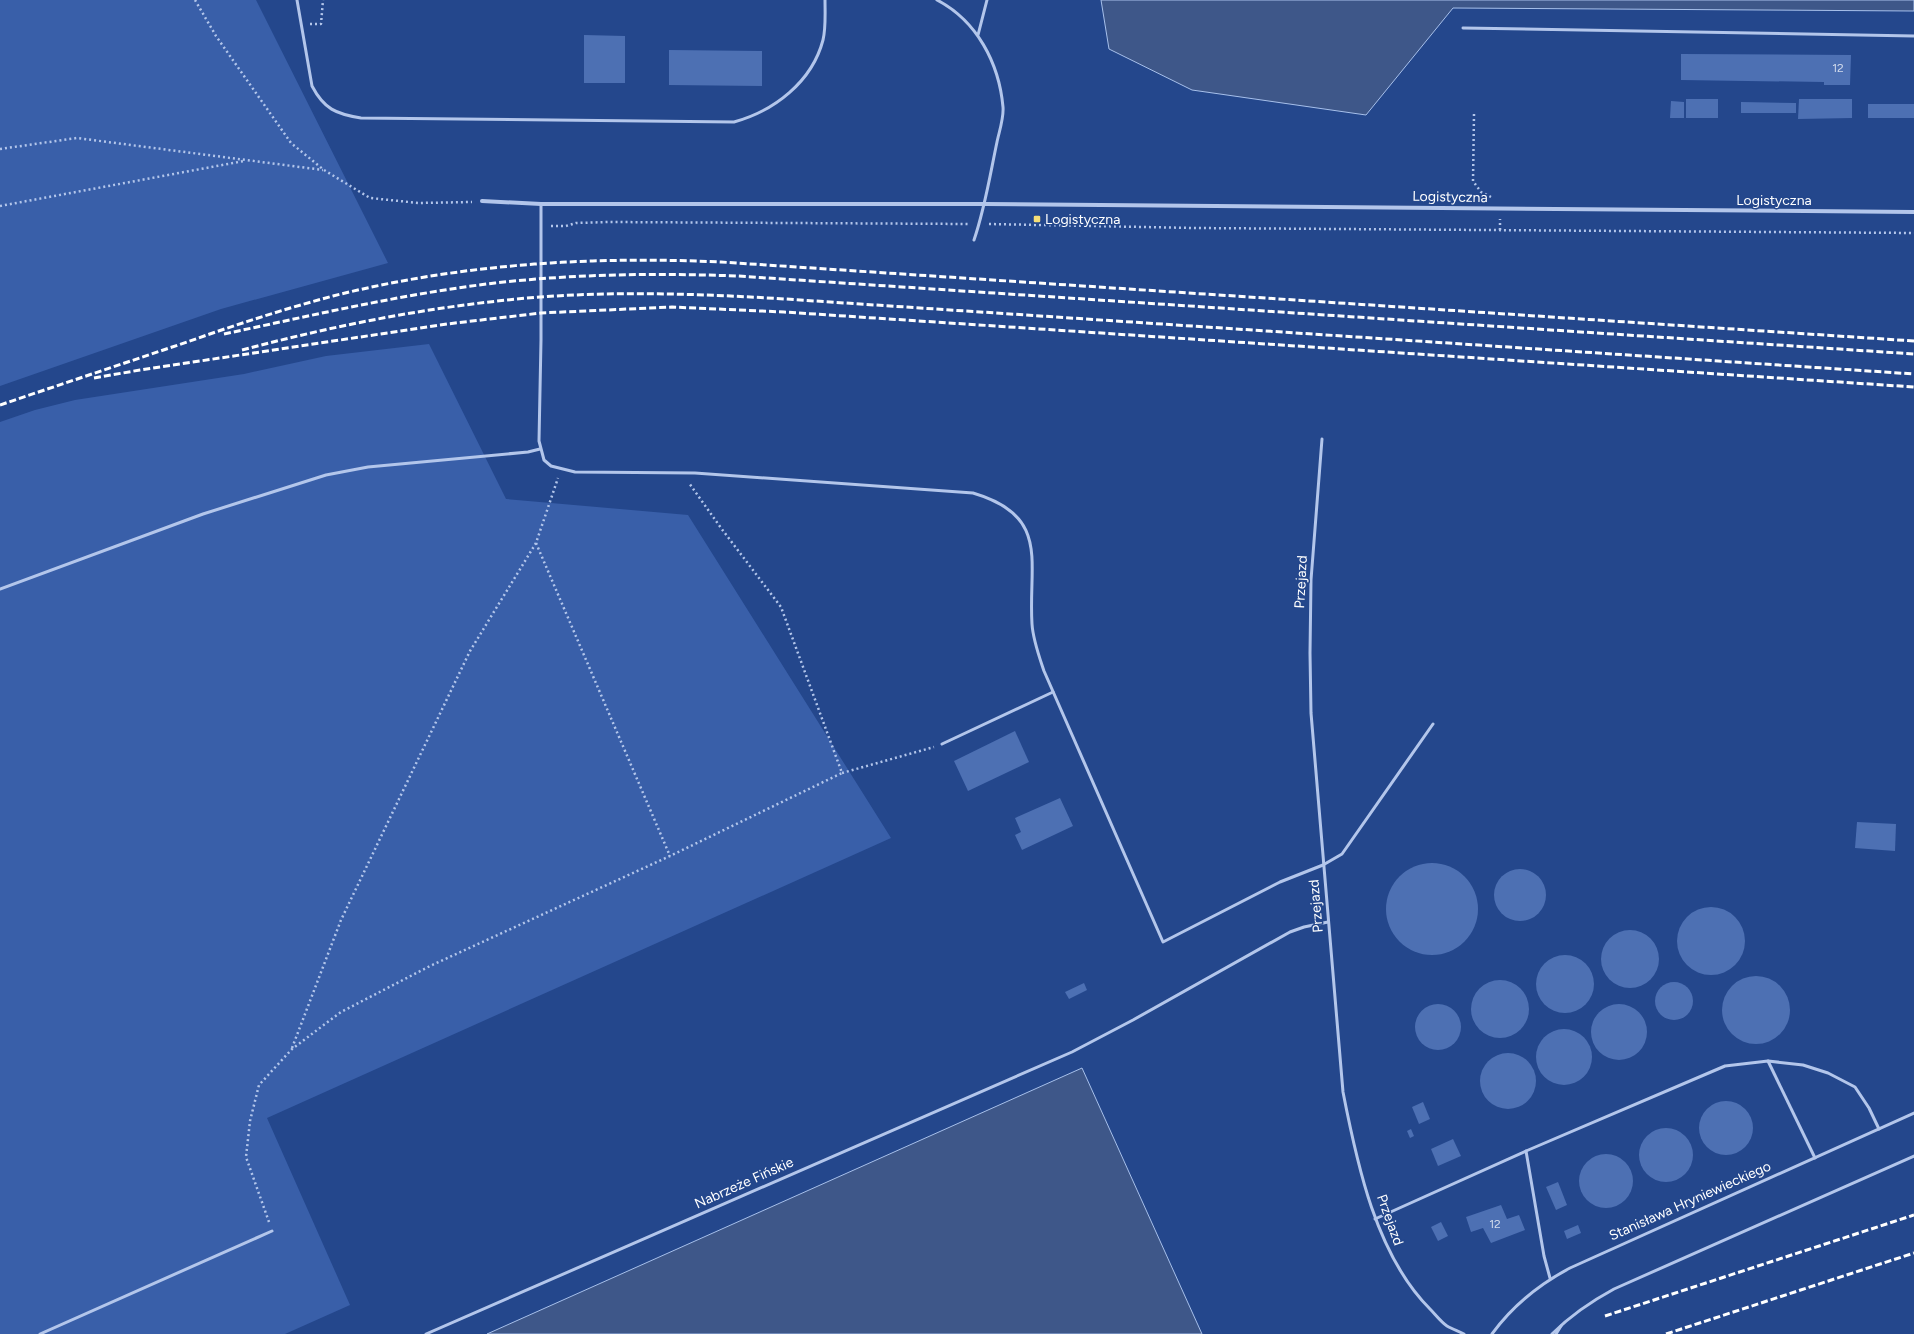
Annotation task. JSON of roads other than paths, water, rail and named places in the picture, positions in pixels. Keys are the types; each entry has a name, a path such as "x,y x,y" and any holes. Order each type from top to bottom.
{"street":[{"name":"Logistyczna","path":"482,201 541,204 985,204 1914,212"}],"lane":[{"path":"298,0 312,86 317,96 325,105 343,115 361,118 734,122 747,118 772,106 797,86 807,75 815,62 824,39 825,0"},
{"path":"937,0 960,17 978,35 989,53 998,75 1004,108 985,204 974,240"},
{"path":"978,35 987,0"},
{"path":"1463,28 1914,36"},
{"path":"541,204 540,449 544,460 551,466 561,470 575,472 682,473 940,490 973,494 991,499 1005,506 1018,518 1026,530 1031,546 1034,570 1032,624 1035,643 1044,671 1163,942 1280,882 1323,865 1342,854 1433,724"},
{"name":"Przejazd","path":"1322,440 1311,580 1311,714 1343,1092 1350,1126 1375,1219 1395,1264 1423,1302 1447,1326 1464,1334"},
{"path":"0,589 203,514 326,475 368,467 528,452 540,449"},
{"path":"942,744 1053,692"},
{"name":"Nabrzeże Fińskie","path":"426,1334 1072,1052 1133,1020 1290,932 1304,927 1328,922"},
{"path":"1375,1219 1526,1151 1724,1066 1768,1061 1803,1065 1828,1073 1855,1087 1869,1108 1879,1129"},
{"path":"1768,1061 1815,1158"},
{"name":"Stanisława Hryniewieckiego","path":"1492,1334 1511,1310 1550,1278 1592,1257 1914,1114"},
{"path":"1526,1151 1544,1256 1550,1278"},
{"path":"1552,1334 1585,1305 1614,1290 1914,1156"},
{"path":"40,1334 272,1231"},
{"path":"1556,1334 1563,1323"}],"railway":[{"path":"0,405 241,323 333,296 429,276 477,270 526,265 623,260 721,262 1914,341"},
{"path":"224,334 393,299 495,283 585,276 676,275 737,276 1914,354"},
{"path":"242,350 316,332 427,310 540,297 601,294 663,294 785,299 1914,374"},
{"path":"94,378 447,324 541,313 672,307 784,312 1914,387"},
{"path":"1605,1316 1914,1215"},
{"path":"1666,1334 1914,1253"}],"place":[{"name":"Logistyczna","path":"1037,219"}]}
